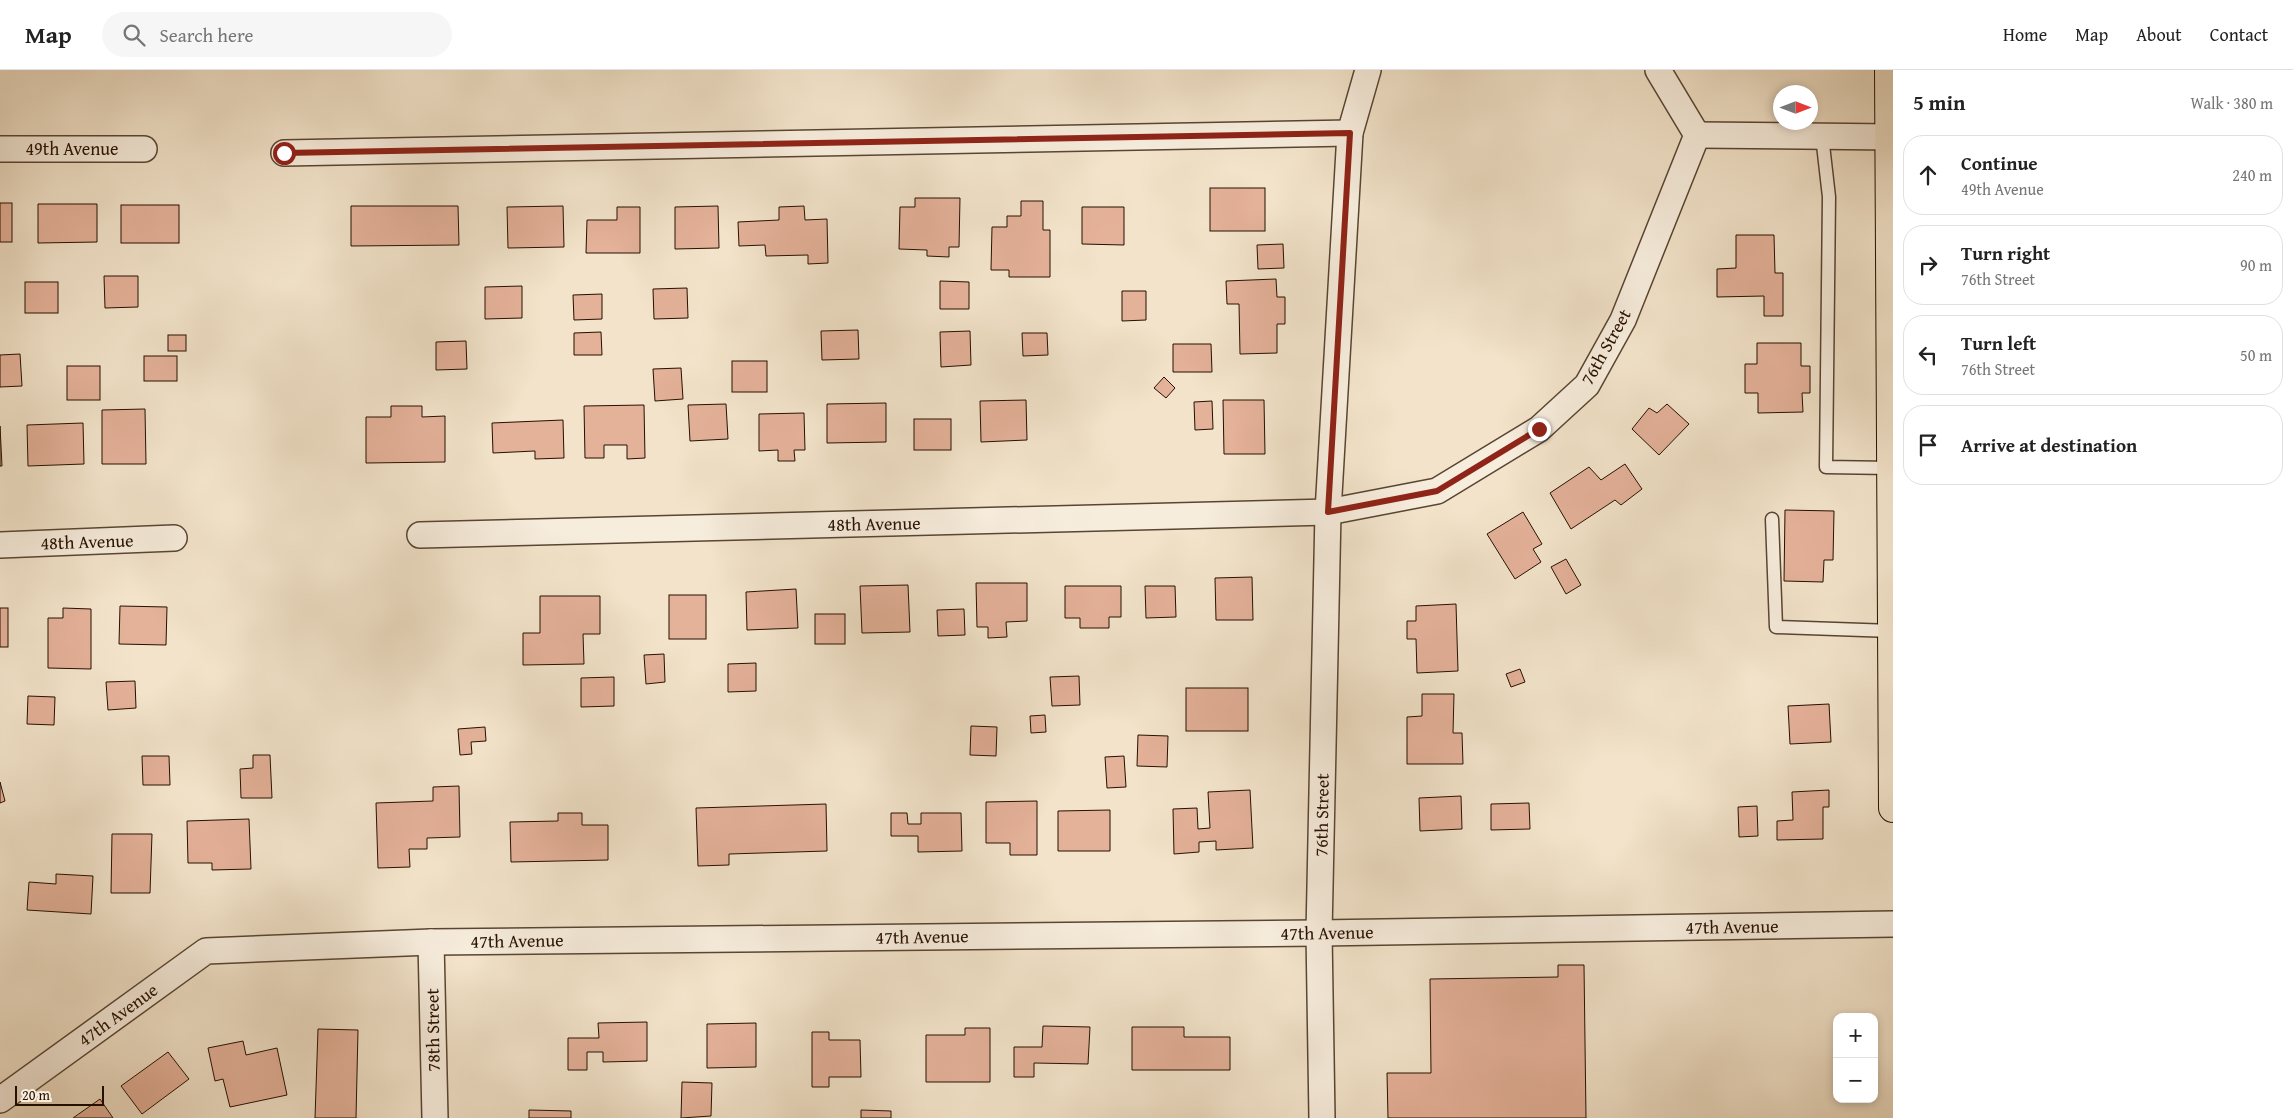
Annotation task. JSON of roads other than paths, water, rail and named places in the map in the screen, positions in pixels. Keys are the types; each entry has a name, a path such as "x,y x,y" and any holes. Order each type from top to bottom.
{"main road":[{"path":"1889,70 1891,137 1893,808"}],"street":[{"name":"76th Street","path":"1322,1118 1319,933 1328,512 1350,133 1368,70"},
{"path":"1658,70 1697,135 1891,137"},
{"path":"284,153 1350,133"},
{"name":"76th Street","path":"1328,512 1437,491 1539,429 1588,385 1623,320 1697,135"},
{"name":"49th Avenue","path":"0,149 144,149"},
{"name":"48th Avenue","path":"420,535 1328,512"},
{"name":"48th Avenue","path":"0,545 174,538"},
{"name":"47th Avenue","path":"0,1100 206,951 431,942 1319,933 1893,924"},
{"name":"78th Street","path":"431,942 435,1118"}],"lane":[{"path":"1822,136 1829,197 1826,467 1891,468"},
{"path":"1772,519 1776,627 1892,631"}]}
